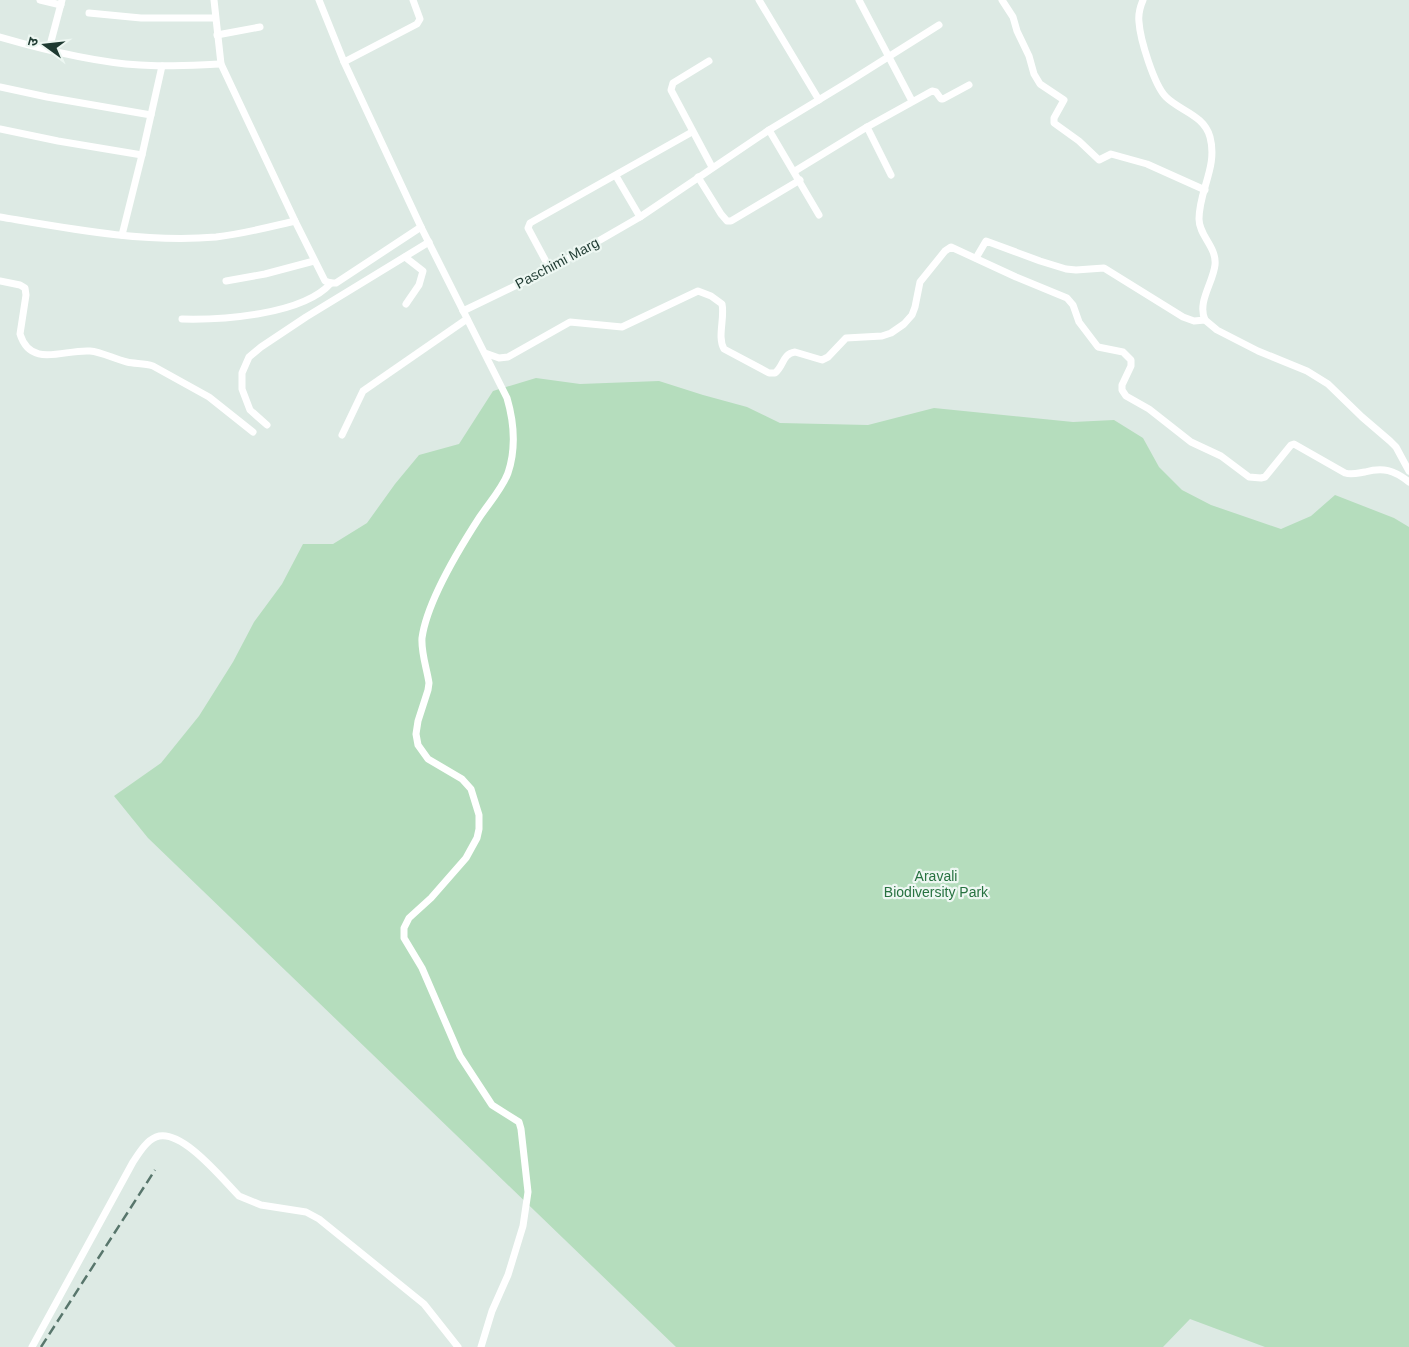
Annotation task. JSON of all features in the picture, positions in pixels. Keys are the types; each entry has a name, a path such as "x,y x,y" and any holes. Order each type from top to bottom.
{"street":[{"path":"40,0 62,3 49,49"},
{"path":"214,0 221,64 314,261 322,276 331,283"},
{"path":"318,0 344,62 421,226 507,398 511,411 513,429 511,463 508,475 474,526 446,574 435,596 422,639 429,683 418,721 416,734 418,745 428,759 462,779 471,789 476,803 479,829 477,838 466,858 431,898 409,918 404,928 404,938 422,968 460,1056 492,1105 519,1122 521,1129 528,1192 523,1226 508,1275 492,1312 481,1347"},
{"path":"344,62 418,24 420,19 413,0"},
{"path":"759,0 818,100"},
{"path":"859,0 912,101"},
{"path":"1002,0 1013,17 1017,31 1029,56 1034,74 1040,84 1064,100 1054,118 1054,123 1075,137 1099,160 1111,154 1120,156 1147,164 1205,190"},
{"path":"1143,0 1139,15 1140,27 1156,84 1166,97 1198,119 1210,136 1212,164 1199,221 1204,235 1212,248 1215,265 1202,308 1204,320 1217,330 1258,351 1307,371 1328,384 1390,441 1399,452 1409,472"},
{"path":"89,13 140,18 216,18"},
{"name":"Paschimi Marg","path":"463,312 550,268 640,217 769,130 939,25"},
{"path":"217,35 260,27"},
{"path":"1,40 84,58 123,64 162,66 221,64"},
{"path":"709,61 673,83 671,94 712,167"},
{"path":"122,235 162,66"},
{"path":"795,171 933,90 943,99 969,85"},
{"path":"0,87 151,115"},
{"path":"867,127 891,175"},
{"path":"0,129 142,155"},
{"path":"769,130 795,171 819,215"},
{"path":"550,268 528,225 692,132"},
{"path":"616,176 640,217"},
{"path":"698,177 727,221 731,221 800,180"},
{"path":"0,217 93,232 161,238 215,237 295,221"},
{"path":"182,320 223,318 276,310 298,303 320,293 331,283 341,280 421,226"},
{"path":"976,258 986,241 1066,269 1104,268 1182,317 1194,321 1204,320"},
{"path":"267,425 250,410 242,389 242,372 250,357 261,347 306,317 430,242"},
{"path":"484,353 499,358 508,357 570,322 622,327 698,291 711,296 722,304 722,342 724,349 769,373 775,373 780,368 786,355 790,352 822,360 828,357 846,338 874,337 891,333 904,324 912,315 918,300 920,282 948,248 954,248 1067,298 1073,305 1079,322 1098,346 1123,352 1131,360 1131,366 1122,385 1122,390 1126,396 1149,409 1191,442 1221,456 1249,477 1261,478 1264,476 1291,445 1294,444 1345,473 1353,474 1377,469 1387,470 1397,473 1409,482"},
{"path":"405,257 423,271 419,285 406,304"},
{"path":"226,281 265,274 314,261"},
{"path":"0,281 20,285 25,288 26,295 20,334 31,351 42,355 91,351 129,363 153,366 209,397 254,432"},
{"path":"342,435 363,390 467,319"},
{"path":"32,1347 133,1162 148,1143 155,1137 162,1136 180,1141 187,1146 204,1160 239,1196 246,1200 261,1205 297,1209 319,1220 424,1304 458,1347"}],"green space":[{"name":"Aravali Biodiversity Park","path":"536,378 580,384 659,381 747,407 780,423 868,425 934,408 1073,422 1114,420 1143,438 1159,467 1182,490 1211,505 1281,529 1311,516 1335,495 1394,518 1409,527 1409,1347 1265,1347 1190,1319 1163,1347 676,1347 148,838 114,796 161,763 199,716 233,662 254,622 282,584 303,544 333,544 367,523 419,455 459,444 493,391"}],"railway":[{"path":"41,1347 155,1170"}]}
